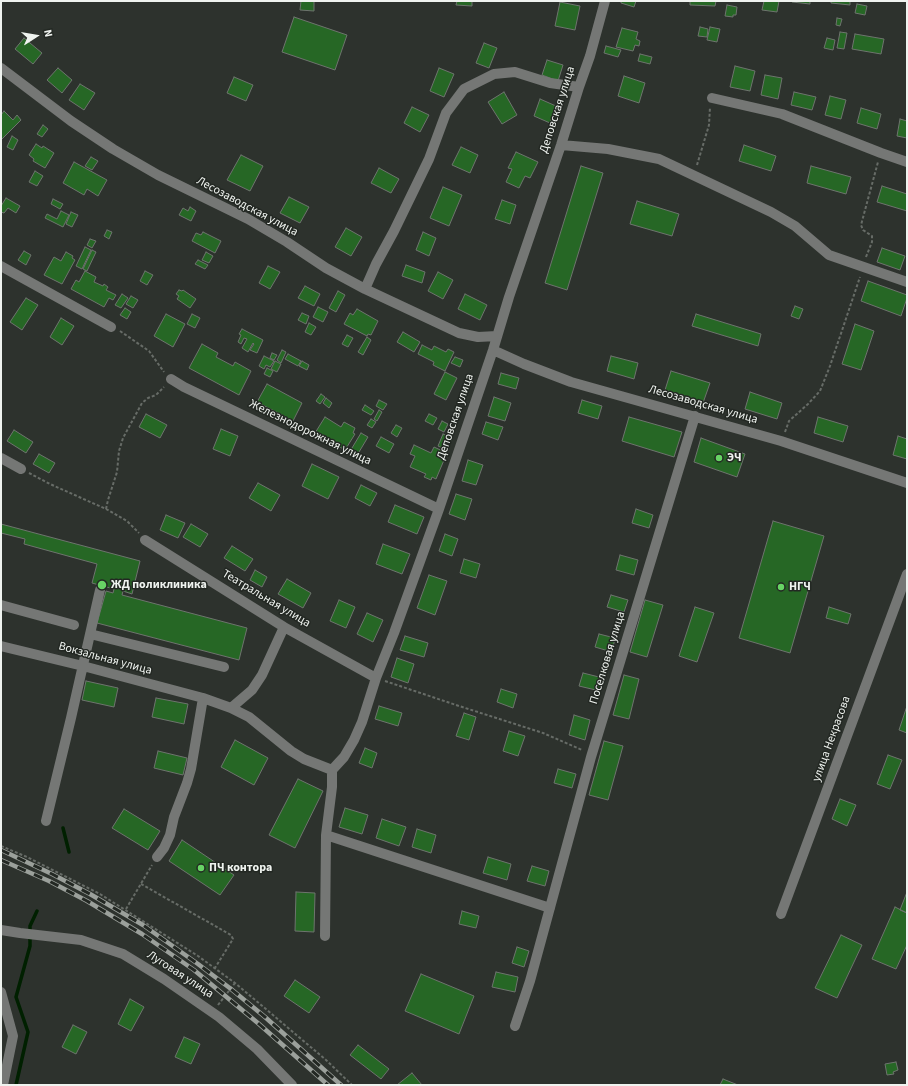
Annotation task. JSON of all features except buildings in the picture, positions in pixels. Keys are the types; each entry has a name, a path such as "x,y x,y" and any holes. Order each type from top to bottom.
{"street":[{"name":"Деповская улица","path":"332,770 344,757 354,740 439,509 511,290 561,145 590,56 605,1"},
{"name":"Лесозаводская улица","path":"1,68 71,121 113,149 158,176 248,220 287,242 326,268 365,289 459,333 478,336 497,336"},
{"path":"365,289 430,159 446,113 464,89 494,74 515,72 550,83 579,87"},
{"path":"712,98 782,114 880,153 907,162"},
{"path":"561,145 608,149 659,159 771,212 795,226 828,255 907,282"},
{"path":"1,266 110,327"},
{"name":"Лесозаводская улица","path":"492,350 571,382 781,441 907,483"},
{"name":"Железнодорожная улица","path":"171,379 184,387 439,509"},
{"name":"Поселковая улица","path":"515,1026 530,981 591,757 695,416"},
{"path":"1,458 21,469"},
{"name":"Театральная улица","path":"145,540 284,627 376,678"},
{"name":"улица Некрасова","path":"781,914 905,588 907,574"},
{"path":"46,821 100,590"},
{"path":"1,605 74,625"},
{"path":"231,708 252,690 262,675 284,627"},
{"path":"90,634 224,667"},
{"name":"Вокзальная улица","path":"1,646 203,698 231,708 249,717 279,743 304,759 332,770"},
{"path":"157,857 164,848 170,835 174,817 187,783 203,698"},
{"path":"325,936 326,835 332,787 332,770"},
{"path":"326,835 550,908"},
{"name":"Луговая улица","path":"1,930 81,940 122,954 164,979 219,1017 257,1050 288,1083"},
{"path":"1,992 13,1036 3,1085"}],"path":[{"path":"694,176 709,125 709,112 712,98"},
{"path":"781,441 789,421 820,391 830,366 872,242 872,236 863,230 861,225 880,153"},
{"path":"106,509 117,472 119,451 123,438 142,403 156,394 171,379 163,371 149,350 123,333"},
{"path":"21,469 50,484 106,509 127,522 137,530 145,540"},
{"path":"376,678 543,733 580,748 591,757"},
{"path":"1,846 76,881 126,910 192,952 235,983 326,1060 352,1085"},
{"path":"126,910 157,857"},
{"path":"141,884 231,935 233,939 215,968"},
{"path":"212,1012 235,983"}],"waterway":[{"path":"63,828 69,852"},
{"path":"16,1085 28,1032 16,997 30,946 30,926 37,911"}],"railway":[{"path":"1,850 90,894 143,925 231,989 265,1017 341,1085"},
{"path":"1,860 49,881 87,901 142,934 194,970 259,1024 328,1085"}],"place":[{"name":"ЭЧ","path":"719,458"},
{"name":"ЖД поликлиника","path":"102,585"},
{"name":"НГЧ","path":"781,587"},
{"name":"ПЧ контора","path":"201,868"}]}
